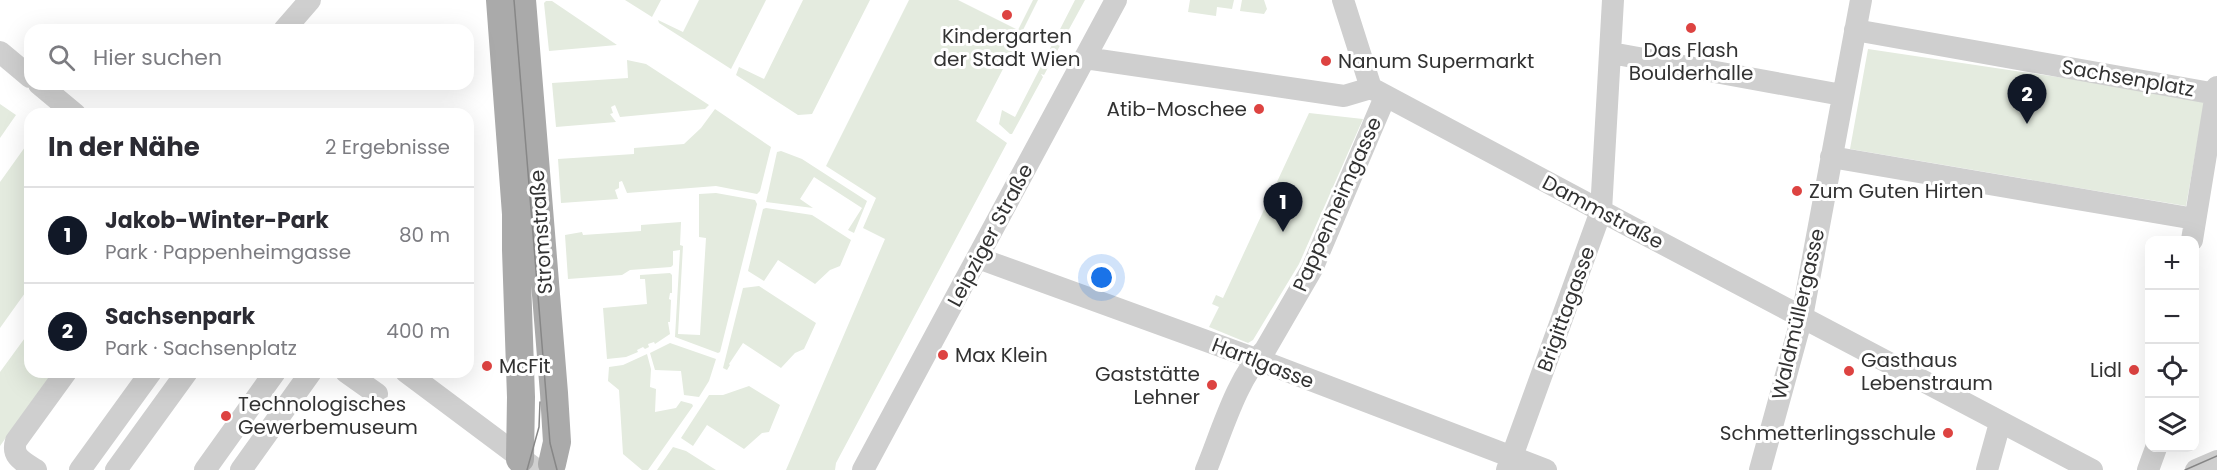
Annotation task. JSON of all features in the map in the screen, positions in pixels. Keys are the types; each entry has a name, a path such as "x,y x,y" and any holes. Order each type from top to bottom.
{"main road":[{"name":"Stromstraße","path":"500,0 516,214 521,386 540,468"},
{"name":"Stromstraße","path":"522,0 557,442 540,468"}],"street":[{"path":"289,24 310,0"},
{"name":"Leipziger Straße","path":"863,470 1116,0"},
{"name":"Pappenheimgasse","path":"1206,470 1243,380 1256,359 1265,350 1312,269 1378,92 1342,0"},
{"name":"Brigittagasse","path":"1510,464 1601,211 1613,0"},
{"path":"1831,157 1861,0"},
{"name":"Sachsenplatz","path":"1831,157 2194,230 2210,171 2216,91 1855,30"},
{"path":"0,52 24,72"},
{"path":"1611,53 1842,94"},
{"path":"1085,58 1344,96 1378,92"},
{"path":"46,90 68,108"},
{"name":"Dammstraße","path":"1378,92 2092,470"},
{"name":"Waldmüllergasse","path":"1760,470 1802,317 1831,157"},
{"name":"Hartlgasse","path":"978,258 1256,359 1510,464 1546,470"},
{"path":"36,470 16,456 14,449 16,441 62,378"},
{"path":"80,470 147,378"},
{"path":"116,470 183,378"},
{"path":"205,470 271,378"},
{"path":"241,470 307,378"},
{"path":"355,378 378,394"},
{"path":"414,378 540,468"},
{"path":"1987,470 2000,423"},
{"path":"2196,470 2217,461"}],"shaded area":[{"path":"625,0 661,0 652,17"},
{"path":"699,0 766,0 731,69 659,23 658,20 683,32"},
{"path":"803,0 870,0 812,114 798,115 736,75 739,67 764,79"},
{"path":"909,0 958,0 1018,30 1033,0 1038,0 1020,36 1017,36 1017,42 976,121 1007,143 836,463 835,470 786,470 885,239 863,228 876,198 826,166"},
{"path":"1075,0 1085,0 1044,75 1041,74 1043,77 1010,134 999,124 1002,110 1015,117"},
{"path":"1190,0 1234,0 1232,9 1217,7 1216,16 1188,12"},
{"path":"1242,0 1264,0 1267,9 1264,14 1240,11"},
{"path":"552,1 617,45 549,51 544,3"},
{"path":"1868,49 2205,99 2186,206 1850,149"},
{"path":"627,60 646,64 709,105 705,109 620,117 615,105 611,107 613,113 610,114 616,122 556,127 552,83 628,78"},
{"path":"0,104 16,115 0,138"},
{"path":"715,109 771,147 760,191 757,194 716,186 627,193 622,181 619,182 619,188 615,190 618,199 561,203 558,159 634,154 634,148 684,144 701,128"},
{"path":"1309,113 1363,119 1299,264 1253,340 1248,343 1209,327 1219,307 1212,304 1216,295 1223,298"},
{"path":"24,148 24,294 0,328 0,182"},
{"path":"781,151 802,159 867,201 854,233 848,230 862,208 814,177 800,199 813,208 766,202 777,152"},
{"path":"716,193 755,200 757,204 720,352 675,337 680,250 673,251 671,267 630,270 622,275 568,279 565,235 582,232 583,235 641,231 641,225 681,222 680,245 683,246 678,334 700,335 706,238 699,237 699,194"},
{"path":"763,209 812,215 851,240 840,266 830,270 815,284 778,260 764,281 748,271"},
{"path":"670,273 672,293 669,299 671,300 670,322 668,322 670,334 655,344 654,342 648,344 649,347 645,349 643,347 626,357 607,359 603,308 647,304 645,279 640,279 640,275"},
{"path":"759,286 816,323 804,349 795,353 781,368 743,343 727,370 723,368 743,288"},
{"path":"24,339 24,378 49,378 0,446 0,372"},
{"path":"670,343 716,359 709,381 699,397 684,395 681,371 655,370 650,353"},
{"path":"647,354 651,369 650,387 656,389 655,412 676,408 681,401 693,406 648,470 642,470 623,454 619,390 608,381 609,367 623,365"},
{"path":"749,386 780,405 769,432 762,433 744,449 707,425 693,446 681,438 709,395 723,395"},
{"path":"673,447 686,451 716,470 657,470"}],"tram line":[{"path":"514,0 550,443 557,470"},
{"path":"527,470 539,427 540,402"},
{"path":"2185,470 2217,456"}],"place":[{"name":"Kindergarten der Stadt Wien","path":"1007,15"},
{"name":"Das Flash Boulderhalle","path":"1691,28"},
{"name":"Nanum Supermarkt","path":"1326,61"},
{"name":"Atib-Moschee","path":"1259,109"},
{"name":"Sachsenpark","path":"2027,124"},
{"name":"Zum Guten Hirten","path":"1797,191"},
{"name":"Jakob-Winter-Park","path":"1283,232"},
{"name":"Max Klein","path":"943,355"},
{"name":"McFit","path":"487,366"},
{"name":"Lidl","path":"2134,370"},
{"name":"Gasthaus Lebenstraum","path":"1849,371"},
{"name":"Gaststätte Lehner","path":"1212,385"},
{"name":"Technologisches Gewerbemuseum","path":"226,416"},
{"name":"Schmetterlingsschule","path":"1948,433"}]}
